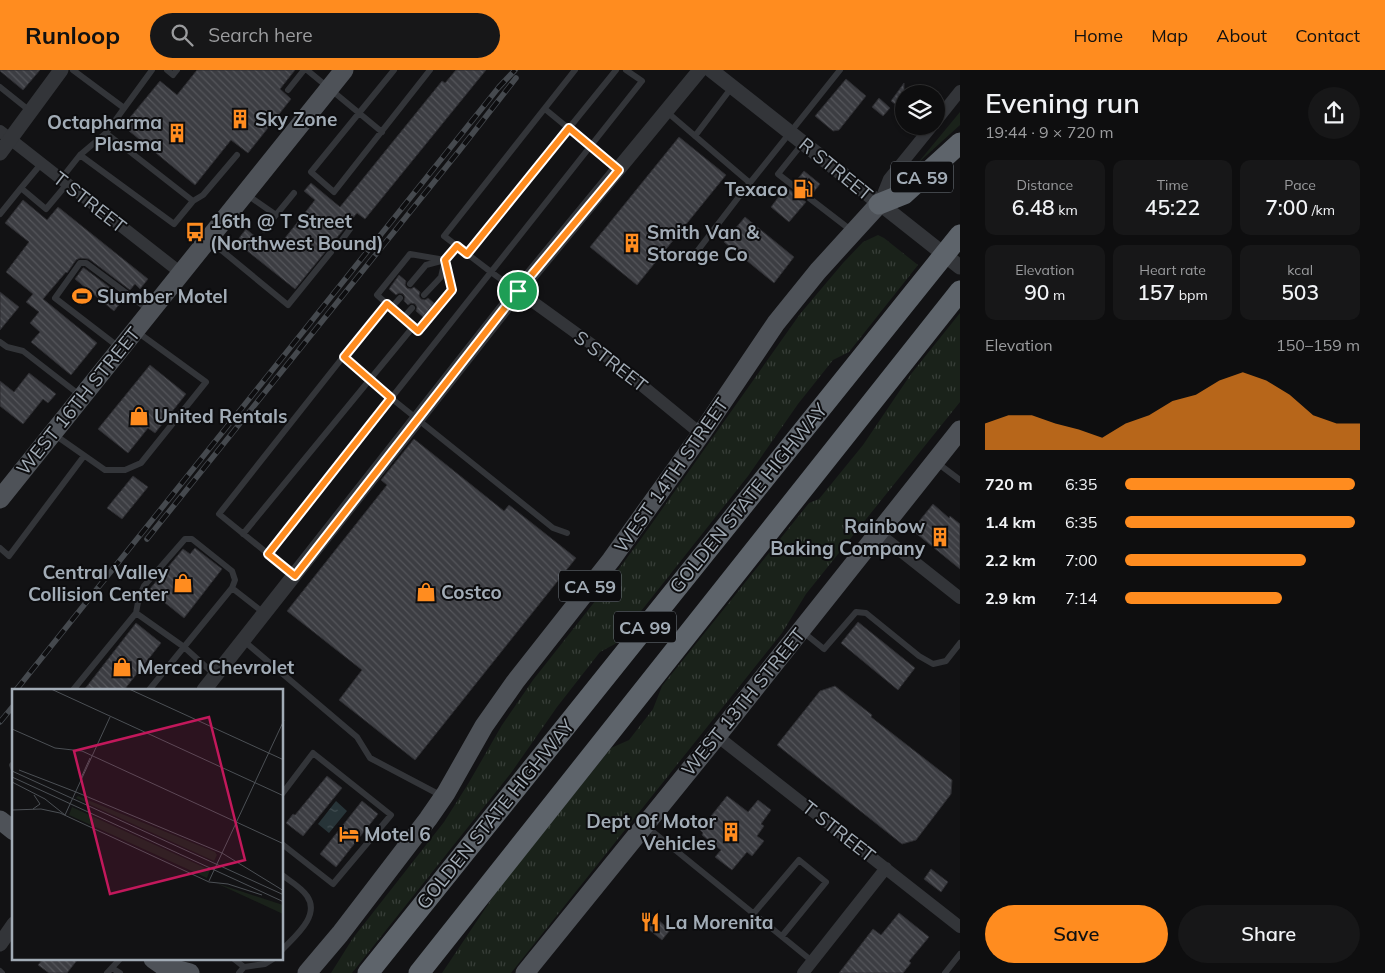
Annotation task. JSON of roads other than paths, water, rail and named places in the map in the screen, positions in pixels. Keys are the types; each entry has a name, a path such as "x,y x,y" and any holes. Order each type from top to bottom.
{"highway":[{"name":"CA 59","path":"879,204 904,194 960,143"},
{"name":"GOLDEN STATE HIGHWAY","path":"368,973 960,235"},
{"name":"GOLDEN STATE HIGHWAY","path":"419,973 955,297"}],"main road":[{"name":"WEST 16TH STREET","path":"0,499 344,70"},
{"name":"WEST 14TH STREET","path":"307,973 340,934 412,841 443,797 484,726 515,682 611,560 776,323 818,272 879,204"},
{"name":"WEST 13TH STREET","path":"526,973 960,430"},
{"path":"0,820 12,829"},
{"path":"181,960 191,973"},
{"path":"158,966 191,973"}],"street":[{"path":"0,153 5,136 31,112 61,70"},
{"path":"205,689 518,291 700,70"},
{"name":"R STREET","path":"712,70 960,267"},
{"path":"945,109 960,91"},
{"name":"WEST 14TH STREET","path":"879,204 890,179 925,135"},
{"name":"T STREET","path":"5,136 181,273"},
{"name":"S STREET","path":"518,291 594,346 700,434"},
{"path":"878,532 960,598"},
{"name":"T STREET","path":"716,736 960,927"},
{"path":"803,973 886,868"},
{"path":"0,944 12,927"}],"lane":[{"path":"73,70 124,108"},
{"path":"21,188 46,208 80,155 106,133 152,70"},
{"path":"167,70 173,75 178,70"},
{"path":"288,90 306,70 360,112 382,132"},
{"path":"394,70 310,172 334,192 430,70"},
{"path":"518,291 444,236 575,70"},
{"path":"467,254 616,70"},
{"path":"268,554 642,81 626,70"},
{"path":"692,258 840,70"},
{"path":"0,87 31,112"},
{"path":"695,136 732,87"},
{"path":"545,109 619,170"},
{"path":"667,112 750,183"},
{"path":"106,133 193,201"},
{"path":"803,143 778,174 853,233"},
{"path":"80,155 174,224 237,154"},
{"path":"0,214 41,164"},
{"path":"245,193 276,215"},
{"path":"264,230 294,193"},
{"path":"339,244 350,230"},
{"path":"208,239 288,305 331,252"},
{"path":"424,295 441,277 445,260 457,246"},
{"path":"415,329 377,295 410,254 445,260"},
{"path":"410,284 426,265 445,260"},
{"path":"244,534 370,379 452,290 445,260"},
{"path":"120,348 55,298 80,263 86,263 150,311"},
{"path":"295,576 219,514 344,357 389,306 400,298"},
{"path":"403,318 412,308"},
{"path":"52,433 105,470 125,470 141,463 206,382 135,330"},
{"path":"0,342 7,347 23,350 82,396"},
{"path":"344,357 391,398 553,528 567,533"},
{"path":"0,548 9,556 84,456"},
{"path":"935,461 960,480"},
{"path":"74,689 136,613 138,597 144,586 185,539 192,539 232,571 235,580 232,588 150,689"},
{"path":"232,588 265,613"},
{"path":"800,630 824,649 856,612 866,613 919,656 933,664 946,661 960,643"},
{"path":"136,613 184,647 216,676"},
{"path":"244,641 357,737 370,758 443,797"},
{"path":"284,791 313,753 391,815 333,884 284,846"},
{"path":"644,824 812,961"},
{"path":"754,913 798,860 826,882 782,936"},
{"path":"284,877 307,895 311,909 306,924 284,948"},
{"path":"944,973 960,954"},
{"path":"119,960 110,970 120,973"},
{"path":"235,960 244,967"},
{"path":"239,973 244,967 265,964 271,960"}],"water":[{"name":"Slumber Motel","path":"83,286 92,293 81,306 72,299"},
{"path":"336,801 347,811 329,833 318,824"}],"railway":[{"path":"17,689 499,87 515,70"},
{"path":"147,539 516,78"},
{"path":"0,722 12,707"}],"place":[{"name":"Sky Zone","path":"240,119"},
{"name":"Octapharma Plasma","path":"177,133"},
{"name":"Texaco","path":"803,189"},
{"name":"16th @ T Street (Northwest Bound)","path":"195,232"},
{"name":"Smith Van & Storage Co","path":"632,243"},
{"name":"Slumber Motel","path":"82,296"},
{"name":"United Rentals","path":"139,416"},
{"name":"Rainbow Baking Company","path":"940,537"},
{"name":"Central Valley Collision Center","path":"183,583"},
{"name":"Costco","path":"426,592"},
{"name":"Merced Chevrolet","path":"122,667"},
{"name":"Dept Of Motor Vehicles","path":"731,832"},
{"name":"Motel 6","path":"349,834"},
{"name":"La Morenita","path":"650,922"}]}
